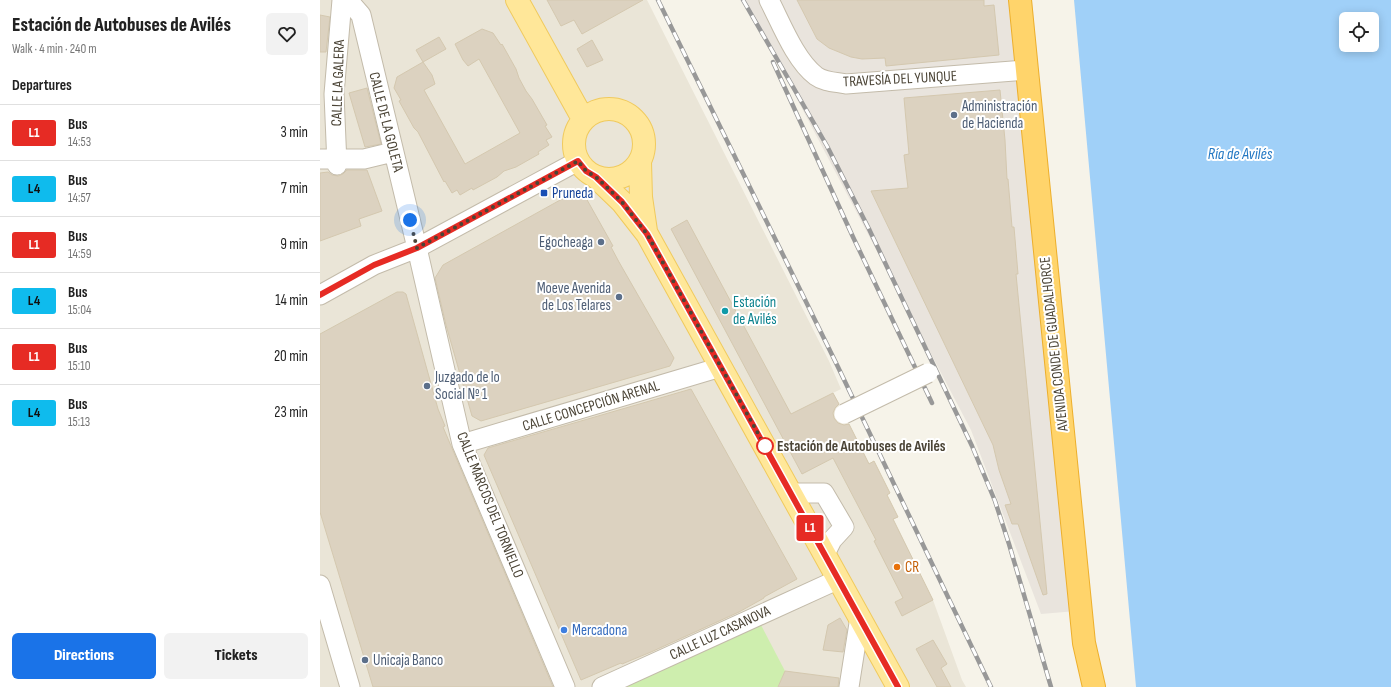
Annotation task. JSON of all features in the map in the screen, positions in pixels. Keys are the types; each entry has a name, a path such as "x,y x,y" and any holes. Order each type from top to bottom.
{"highway":[{"name":"AVENIDA CONDE DE GUADALHORCE","path":"1020,0 1084,643 1094,687"}],"main road":[{"path":"517,0 583,119"},
{"path":"557,73 607,108"},
{"path":"647,234 641,197 640,162 644,151 644,139 641,127 633,117 620,110 607,108 595,111 583,119 576,129 573,142 578,161 586,171 596,177 622,202 647,234 898,687"},
{"path":"596,177 608,179 621,177 632,171 640,162"}],"street":[{"name":"CALLE LA GALERA","path":"331,161 334,94 342,0"},
{"name":"CALLE DE LA GOLETA","path":"348,0 361,15 417,248"},
{"name":"TRAVESÍA DEL YUNQUE","path":"769,0 800,60 816,76 830,82 846,84 1026,70"},
{"path":"331,161 364,160 393,152"},
{"path":"320,295 374,265 417,248 578,161"},
{"name":"CALLE MARCOS DEL TORNIELLO","path":"417,248 462,444 565,687"},
{"name":"CALLE CONCEPCIÓN ARENAL","path":"462,444 721,367"},
{"path":"844,414 928,373"},
{"path":"791,493 824,493 844,527 832,540 825,554"},
{"name":"CALLE LUZ CASANOVA","path":"602,687 839,579"},
{"path":"320,585 350,687"},
{"path":"849,687 860,617"}],"shaded area":[{"path":"320,0 647,0 829,361 841,389 833,393 869,463 874,461 890,493 887,495 898,517 893,520 933,600 962,680 966,687 320,687"},
{"path":"745,0 1032,0 1088,610 1041,614 971,430"}],"green space":[{"path":"761,625 785,671 778,687 628,687 627,684"}],"water":[{"name":"Ría de Avilés","path":"1074,0 1391,0 1391,687 1136,687"}],"building":[{"path":"547,0 643,0 582,34 574,20 561,26"},
{"path":"797,0 984,0 984,6 994,5 999,55 886,66 885,58 862,59 851,57 829,48 817,39"},
{"path":"320,15 330,17 326,52 320,52"},
{"path":"482,29 493,33 501,45 502,44 526,91 547,125 545,126 552,137 546,140 549,145 538,152 539,154 516,167 504,171 497,177 473,190 472,188 460,195 457,190 452,193 445,181 444,182 418,132 414,128 399,101 401,100 394,88 397,77 423,62 432,75 435,84 424,90 465,164 520,133 479,59 468,66 463,60 455,44"},
{"path":"439,37 446,49 423,62 416,50"},
{"path":"592,40 603,60 587,67 577,49"},
{"path":"367,88 381,144 365,147 349,93"},
{"path":"1000,90 1007,179 1012,227 1014,227 1018,274 1016,274 1047,594 1043,595 1018,524 1012,524 1005,505 1011,504 999,470 993,445 871,191 908,188 904,155 909,154 904,98"},
{"path":"347,170 367,170 382,211 359,219 361,226 320,241 320,173 328,172 332,175 338,176"},
{"path":"571,194 586,198 613,246 611,247 619,262 674,358 670,366 481,421 472,416 446,325 435,278 443,265"},
{"name":"Estación de Avilés","path":"687,220 791,414 833,393 839,404 833,413 834,418 838,423 844,425 849,424 869,464 874,461 890,493 887,495 898,517 893,519 933,600 902,616 895,602 903,598 874,541 876,540 833,458 802,474 671,229"},
{"path":"397,292 403,292 406,294 438,409 445,426 443,427 553,687 373,687 320,512 320,334"},
{"path":"691,389 797,579 739,612 651,652 581,680 484,455 488,448"},
{"path":"840,618 847,630 843,652 823,650 828,625"},
{"path":"933,640 947,664 941,668 951,687 937,687 916,649"},
{"path":"785,671 839,678 838,687 778,687"}],"railway":[{"path":"658,0 838,367 991,687"},
{"path":"743,0 827,146 869,229 972,446 995,501 1051,687"},
{"path":"773,62 853,237 932,403"}],"bus line":[{"name":"L1","path":"320,295 374,265 417,248 578,161 586,171 596,177 622,202 647,234 898,687"}],"place":[{"name":"Administración de Hacienda","path":"954,115"},
{"name":"Pruneda","path":"544,193"},
{"name":"Egocheaga","path":"601,242"},
{"name":"Moeve Avenida de Los Telares","path":"619,297"},
{"name":"Estación de Avilés","path":"725,311"},
{"name":"Juzgado de lo Social Nº 1","path":"427,386"},
{"name":"Estación de Autobuses de Avilés","path":"765,446"},
{"name":"CR","path":"897,567"},
{"name":"Mercadona","path":"564,630"},
{"name":"Unicaja Banco","path":"365,660"}],"route":[{"path":"410,220 417,248 578,161 586,171 596,177 622,202 647,234 765,446"}]}
